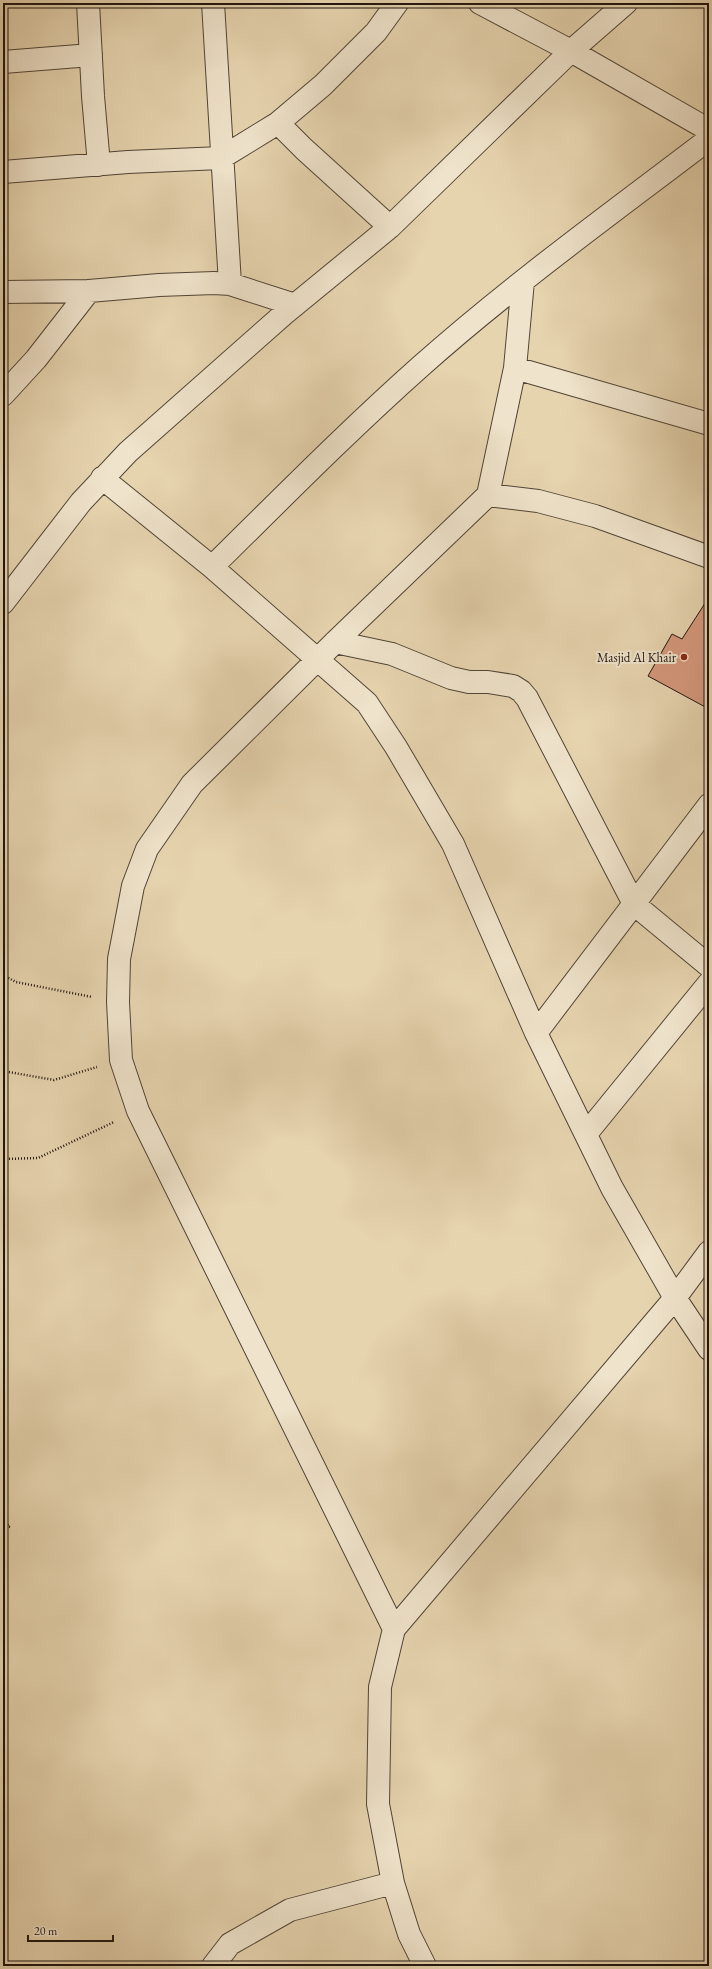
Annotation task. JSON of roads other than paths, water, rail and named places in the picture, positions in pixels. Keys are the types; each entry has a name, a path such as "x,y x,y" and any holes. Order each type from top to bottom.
{"street":[{"path":"88,3 90,55 99,165"},
{"path":"213,3 221,158 230,284"},
{"path":"3,172 221,158 278,123 343,66 376,32 397,3"},
{"path":"480,3 571,51 709,130"},
{"path":"3,603 60,529 102,478 157,425 295,305 390,227 571,51 626,3"},
{"path":"3,62 90,55"},
{"path":"278,123 310,155 390,227"},
{"path":"212,567 355,426 422,364 523,281 709,139"},
{"path":"394,1629 138,1111 121,1060 118,1002 119,959 126,913 133,886 147,849 192,784 318,661 335,642 488,495 515,368 523,281"},
{"path":"3,292 89,291 194,283 230,284 295,305"},
{"path":"3,395 36,359 89,291"},
{"path":"515,368 709,424"},
{"path":"102,478 212,567 367,703 396,748 449,837 536,1033 612,1188 675,1298 709,1349"},
{"path":"488,495 538,501 596,516 709,557"},
{"path":"335,642 392,654 450,678 469,682 488,682 507,685 521,691 527,698 634,904 709,966"},
{"path":"536,1033 709,805"},
{"path":"586,1134 709,983"},
{"path":"424,1966 409,1934 392,1883 378,1804 380,1687 394,1629 675,1298 709,1252"},
{"path":"213,1966 230,1944 290,1910 392,1883"}],"place":[{"name":"Masjid Al Khair","path":"684,657"}]}
